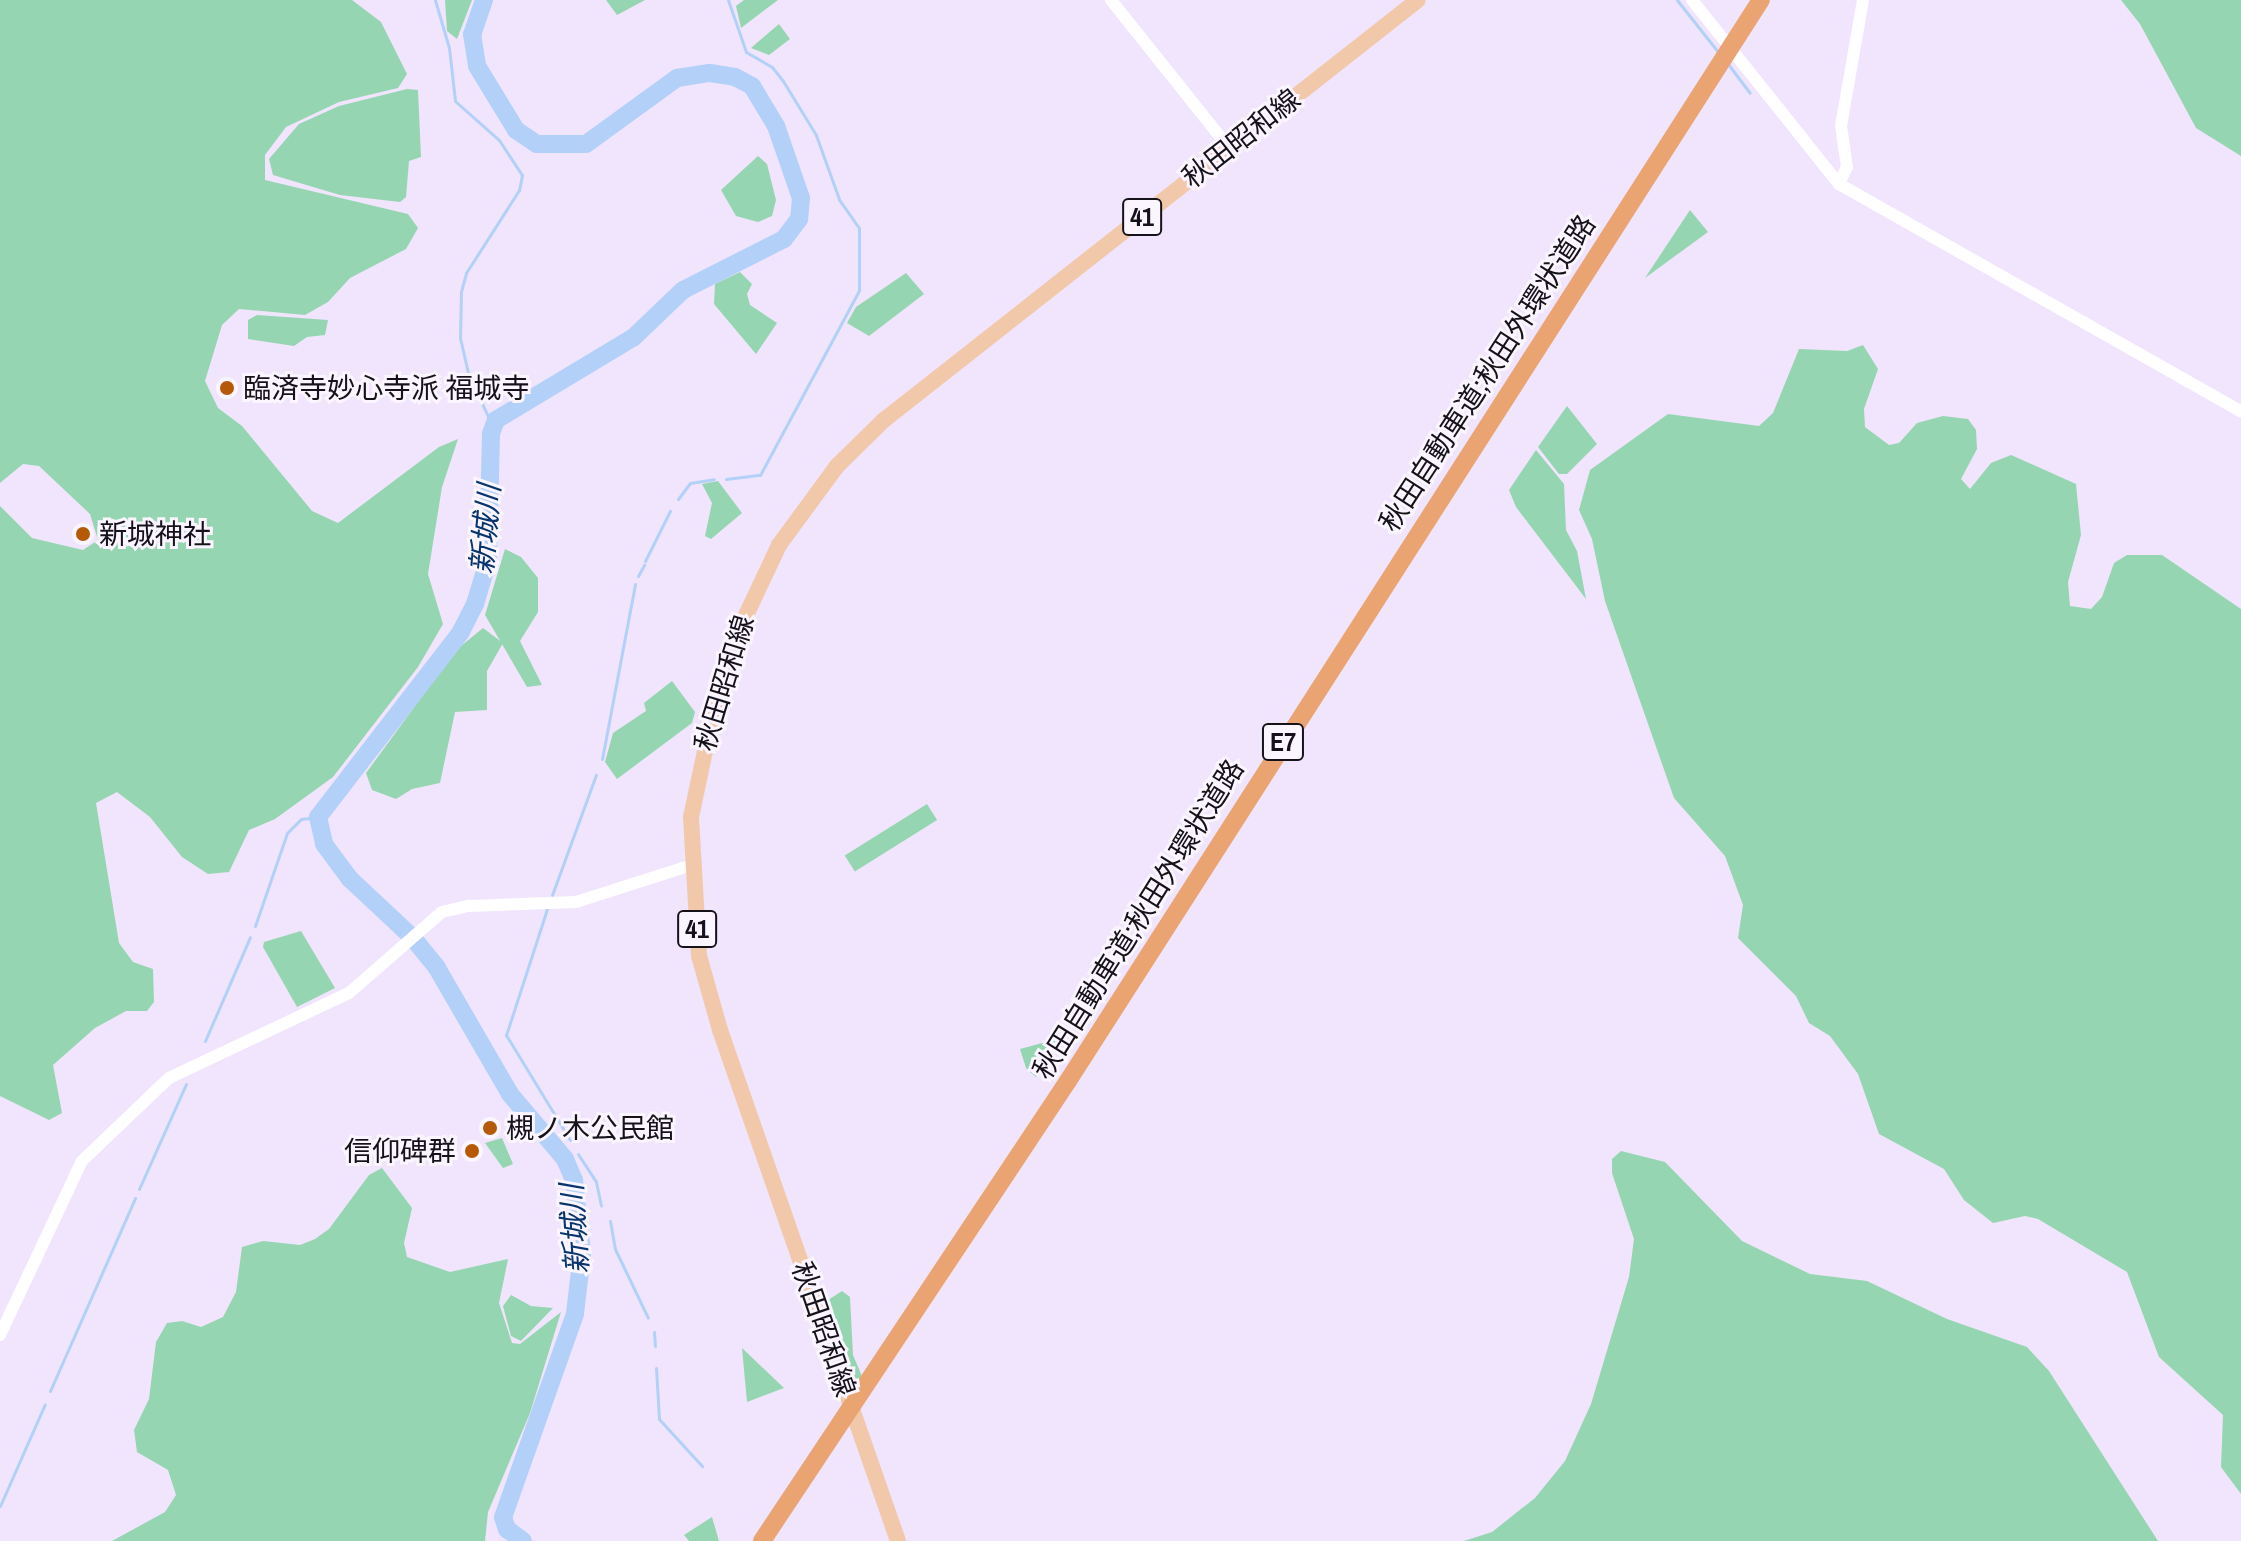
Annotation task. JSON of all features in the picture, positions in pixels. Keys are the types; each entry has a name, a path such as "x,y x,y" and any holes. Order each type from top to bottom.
{"highway":[{"name":"秋田自動車道;秋田外環状道路","path":"762,1541 865,1393 1761,0"}],"main road":[{"name":"秋田昭和線","path":"898,1541 720,1030 699,956 692,865 698,773 724,662 761,579 837,466 911,396 1418,0"}],"street":[{"path":"1111,0 1229,148"},
{"path":"1692,0 1839,184 2241,411"},
{"path":"1839,184 1847,167 1841,126 1863,0"},
{"path":"0,1335 82,1161 135,1107 201,1059 349,993 399,953 429,920 469,906 576,902 692,865"}],"green space":[{"path":"0,0 352,0 381,22 407,74 398,88 339,102 286,127 265,155 265,180 408,214 418,228 406,249 350,278 328,302 305,315 239,309 222,325 205,381 218,408 242,426 312,511 338,523 439,447 458,439 442,487 428,574 443,624 418,667 333,777 275,819 249,830 229,872 208,874 182,857 150,817 117,792 96,803 119,943 133,962 153,969 154,1002 147,1011 126,1011 95,1028 53,1065 62,1113 49,1120 0,1096 0,506 32,538 83,550 98,540 90,514 39,466 23,464 0,483"},
{"path":"445,0 472,0 457,39 447,31"},
{"path":"606,0 645,0 617,15"},
{"path":"744,0 778,0 741,28 736,6"},
{"path":"2121,0 2241,0 2241,156 2196,128 2140,24"},
{"path":"779,24 790,39 769,55 751,48"},
{"path":"407,89 418,90 421,157 409,161 406,197 400,202 340,195 273,175 269,159 299,124 339,106"},
{"path":"758,156 767,164 776,200 772,216 758,222 736,216 721,190"},
{"path":"1690,210 1708,232 1645,278"},
{"path":"740,272 752,284 747,294 750,305 777,323 756,354 714,304 715,284"},
{"path":"906,273 924,294 869,336 847,323 856,307"},
{"path":"257,315 328,320 325,335 307,337 294,346 248,339 248,320"},
{"path":"1863,345 1878,369 1864,409 1865,427 1889,445 1899,443 1917,423 1943,416 1968,419 1976,430 1977,449 1961,479 1970,489 1991,463 2011,455 2076,484 2081,535 2068,582 2070,606 2091,609 2102,597 2114,563 2127,555 2162,555 2241,609 2241,1494 2221,1467 2223,1415 2159,1357 2127,1272 2038,1219 2025,1216 1993,1223 1964,1200 1944,1169 1879,1134 1858,1074 1830,1036 1809,1023 1796,996 1738,938 1743,905 1725,856 1674,798 1605,601 1592,539 1579,510 1590,470 1668,414 1759,426 1773,413 1799,349 1847,351"},
{"path":"1567,406 1597,444 1567,474 1559,474 1538,447"},
{"path":"1536,450 1564,484 1566,530 1577,551 1586,599 1516,507 1509,490"},
{"path":"718,481 742,513 711,539 705,536 712,503 702,484"},
{"path":"505,549 521,557 538,578 538,612 520,641 542,685 527,687 485,615"},
{"path":"483,628 503,643 487,671 487,710 455,712 440,783 412,789 396,799 372,790 366,773 456,650"},
{"path":"672,681 695,712 692,723 617,779 605,762 613,733 646,711 644,703"},
{"path":"927,804 937,820 855,872 845,855"},
{"path":"301,931 335,988 297,1007 263,947 264,942"},
{"path":"1057,1039 1057,1045 1036,1077 1026,1068 1020,1049"},
{"path":"502,1138 513,1164 503,1168 485,1143"},
{"path":"1621,1151 1665,1162 1742,1241 1810,1274 1867,1281 1947,1319 2027,1347 2049,1371 2158,1541 1464,1541 1492,1532 1535,1498 1565,1461 1591,1404 1629,1277 1634,1239 1612,1173 1612,1159"},
{"path":"382,1168 412,1208 404,1243 407,1257 450,1272 508,1259 499,1303 512,1343 520,1344 561,1312 530,1413 488,1512 485,1541 112,1541 165,1512 176,1495 168,1470 137,1452 134,1430 149,1399 156,1342 167,1323 182,1321 201,1327 223,1317 236,1292 242,1247 263,1241 300,1245 315,1239 329,1229 369,1175"},
{"path":"842,1291 850,1297 853,1355 864,1381 856,1389 825,1302"},
{"path":"511,1295 531,1306 553,1308 521,1341 511,1336 503,1306"},
{"path":"742,1348 784,1388 747,1402"},
{"path":"712,1517 719,1541 689,1541 684,1535"}],"waterway":[{"path":"435,0 449,48 455,101 499,140 522,175 519,190 466,273 461,292 460,338 468,374 493,427"},
{"name":"新城川","path":"484,0 472,34 477,66 516,130 537,144 586,144 677,78 710,73 735,77 752,86 776,126 801,198 799,219 784,239 683,290 634,337 496,420 491,434 488,561 475,604 461,632 318,817 324,844 350,879 413,938 437,968 510,1094 565,1159 574,1180 582,1254 575,1314 503,1517 507,1529 523,1541"},
{"path":"726,479 760,475 859,290 859,228 839,199 816,135 783,81 772,67 746,52 728,0"},
{"path":"1677,0 1718,52"},
{"path":"1728,64 1750,93"},
{"path":"678,499 690,483 714,479"},
{"path":"645,561 670,511"},
{"path":"638,576 644,565"},
{"path":"602,759 635,584"},
{"path":"552,895 596,775"},
{"path":"255,926 287,833 301,819 318,817"},
{"path":"547,909 506,1035 570,1140"},
{"path":"205,1041 250,937"},
{"path":"139,1189 186,1084"},
{"path":"578,1154 596,1182 601,1205"},
{"path":"50,1391 135,1198"},
{"path":"610,1221 615,1249 648,1318"},
{"path":"654,1332 655,1346"},
{"path":"656,1368 659,1419 702,1466"},
{"path":"0,1506 45,1404"}],"place":[{"name":"臨済寺妙心寺派 福城寺","path":"227,388"},
{"name":"新城神社","path":"83,534"},
{"name":"槻ノ木公民館","path":"490,1128"},
{"name":"信仰碑群","path":"472,1151"}]}
